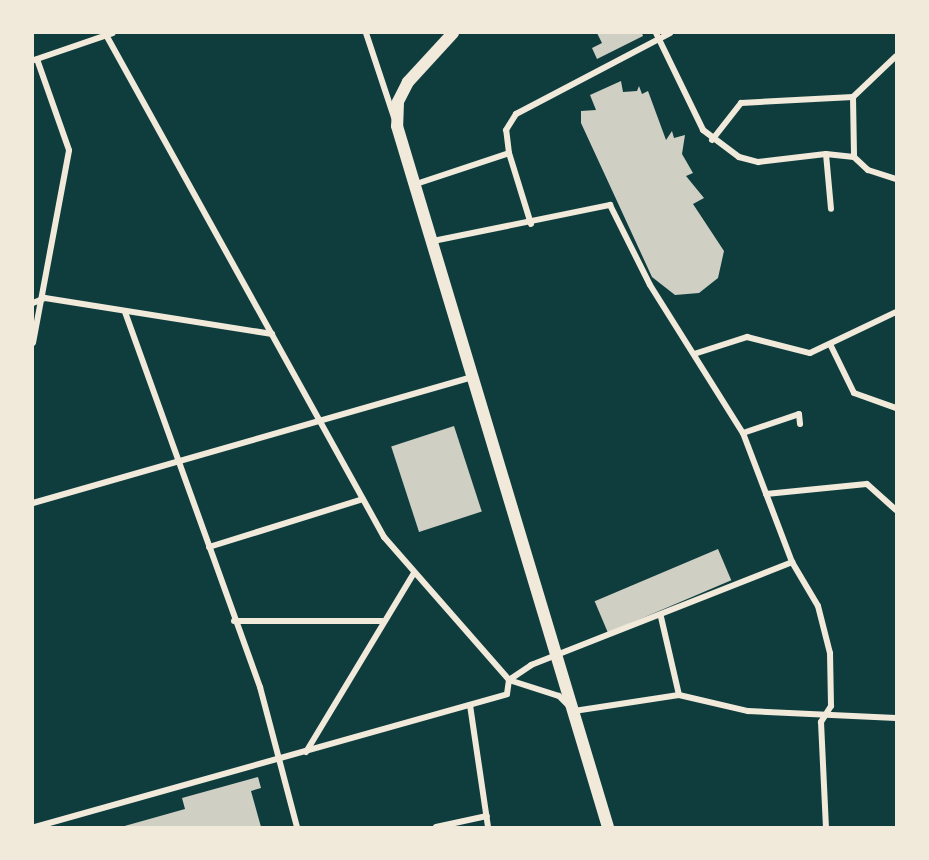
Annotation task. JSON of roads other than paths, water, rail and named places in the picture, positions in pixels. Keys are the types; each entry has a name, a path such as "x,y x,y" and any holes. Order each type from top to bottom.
{"main road":[{"path":"453,33 408,82 398,102 398,126 475,376 608,827"}],"street":[{"path":"366,33 398,126"},
{"path":"656,33 712,140 749,161 826,154 854,158 868,170 896,179"},
{"path":"531,224 508,153 506,130 516,114 670,33"},
{"path":"33,343 45,298 69,150 35,60 108,34 363,499 414,573 509,680 559,696 574,711 678,695 748,711 896,718"},
{"path":"712,140 733,109 750,99 854,97 896,56"},
{"path":"854,97 854,158"},
{"path":"416,184 508,153"},
{"path":"826,154 831,209"},
{"path":"433,241 531,224 610,205 694,354 743,433 792,562 818,606 830,653 831,706 821,722 826,827"},
{"path":"33,303 45,298 272,334"},
{"path":"124,312 179,461 283,759 297,827"},
{"path":"694,354 747,337 800,353 831,346 896,312"},
{"path":"831,346 854,393 896,408"},
{"path":"33,503 475,376"},
{"path":"743,433 800,414 800,424"},
{"path":"766,494 867,484 896,510"},
{"path":"209,547 363,499"},
{"path":"509,680 557,655 661,617 792,562"},
{"path":"306,752 382,621 414,573"},
{"path":"661,617 678,695"},
{"path":"234,621 382,621"},
{"path":"35,827 283,759 507,694 509,680"},
{"path":"470,705 488,827"},
{"path":"436,827 487,816"}]}
